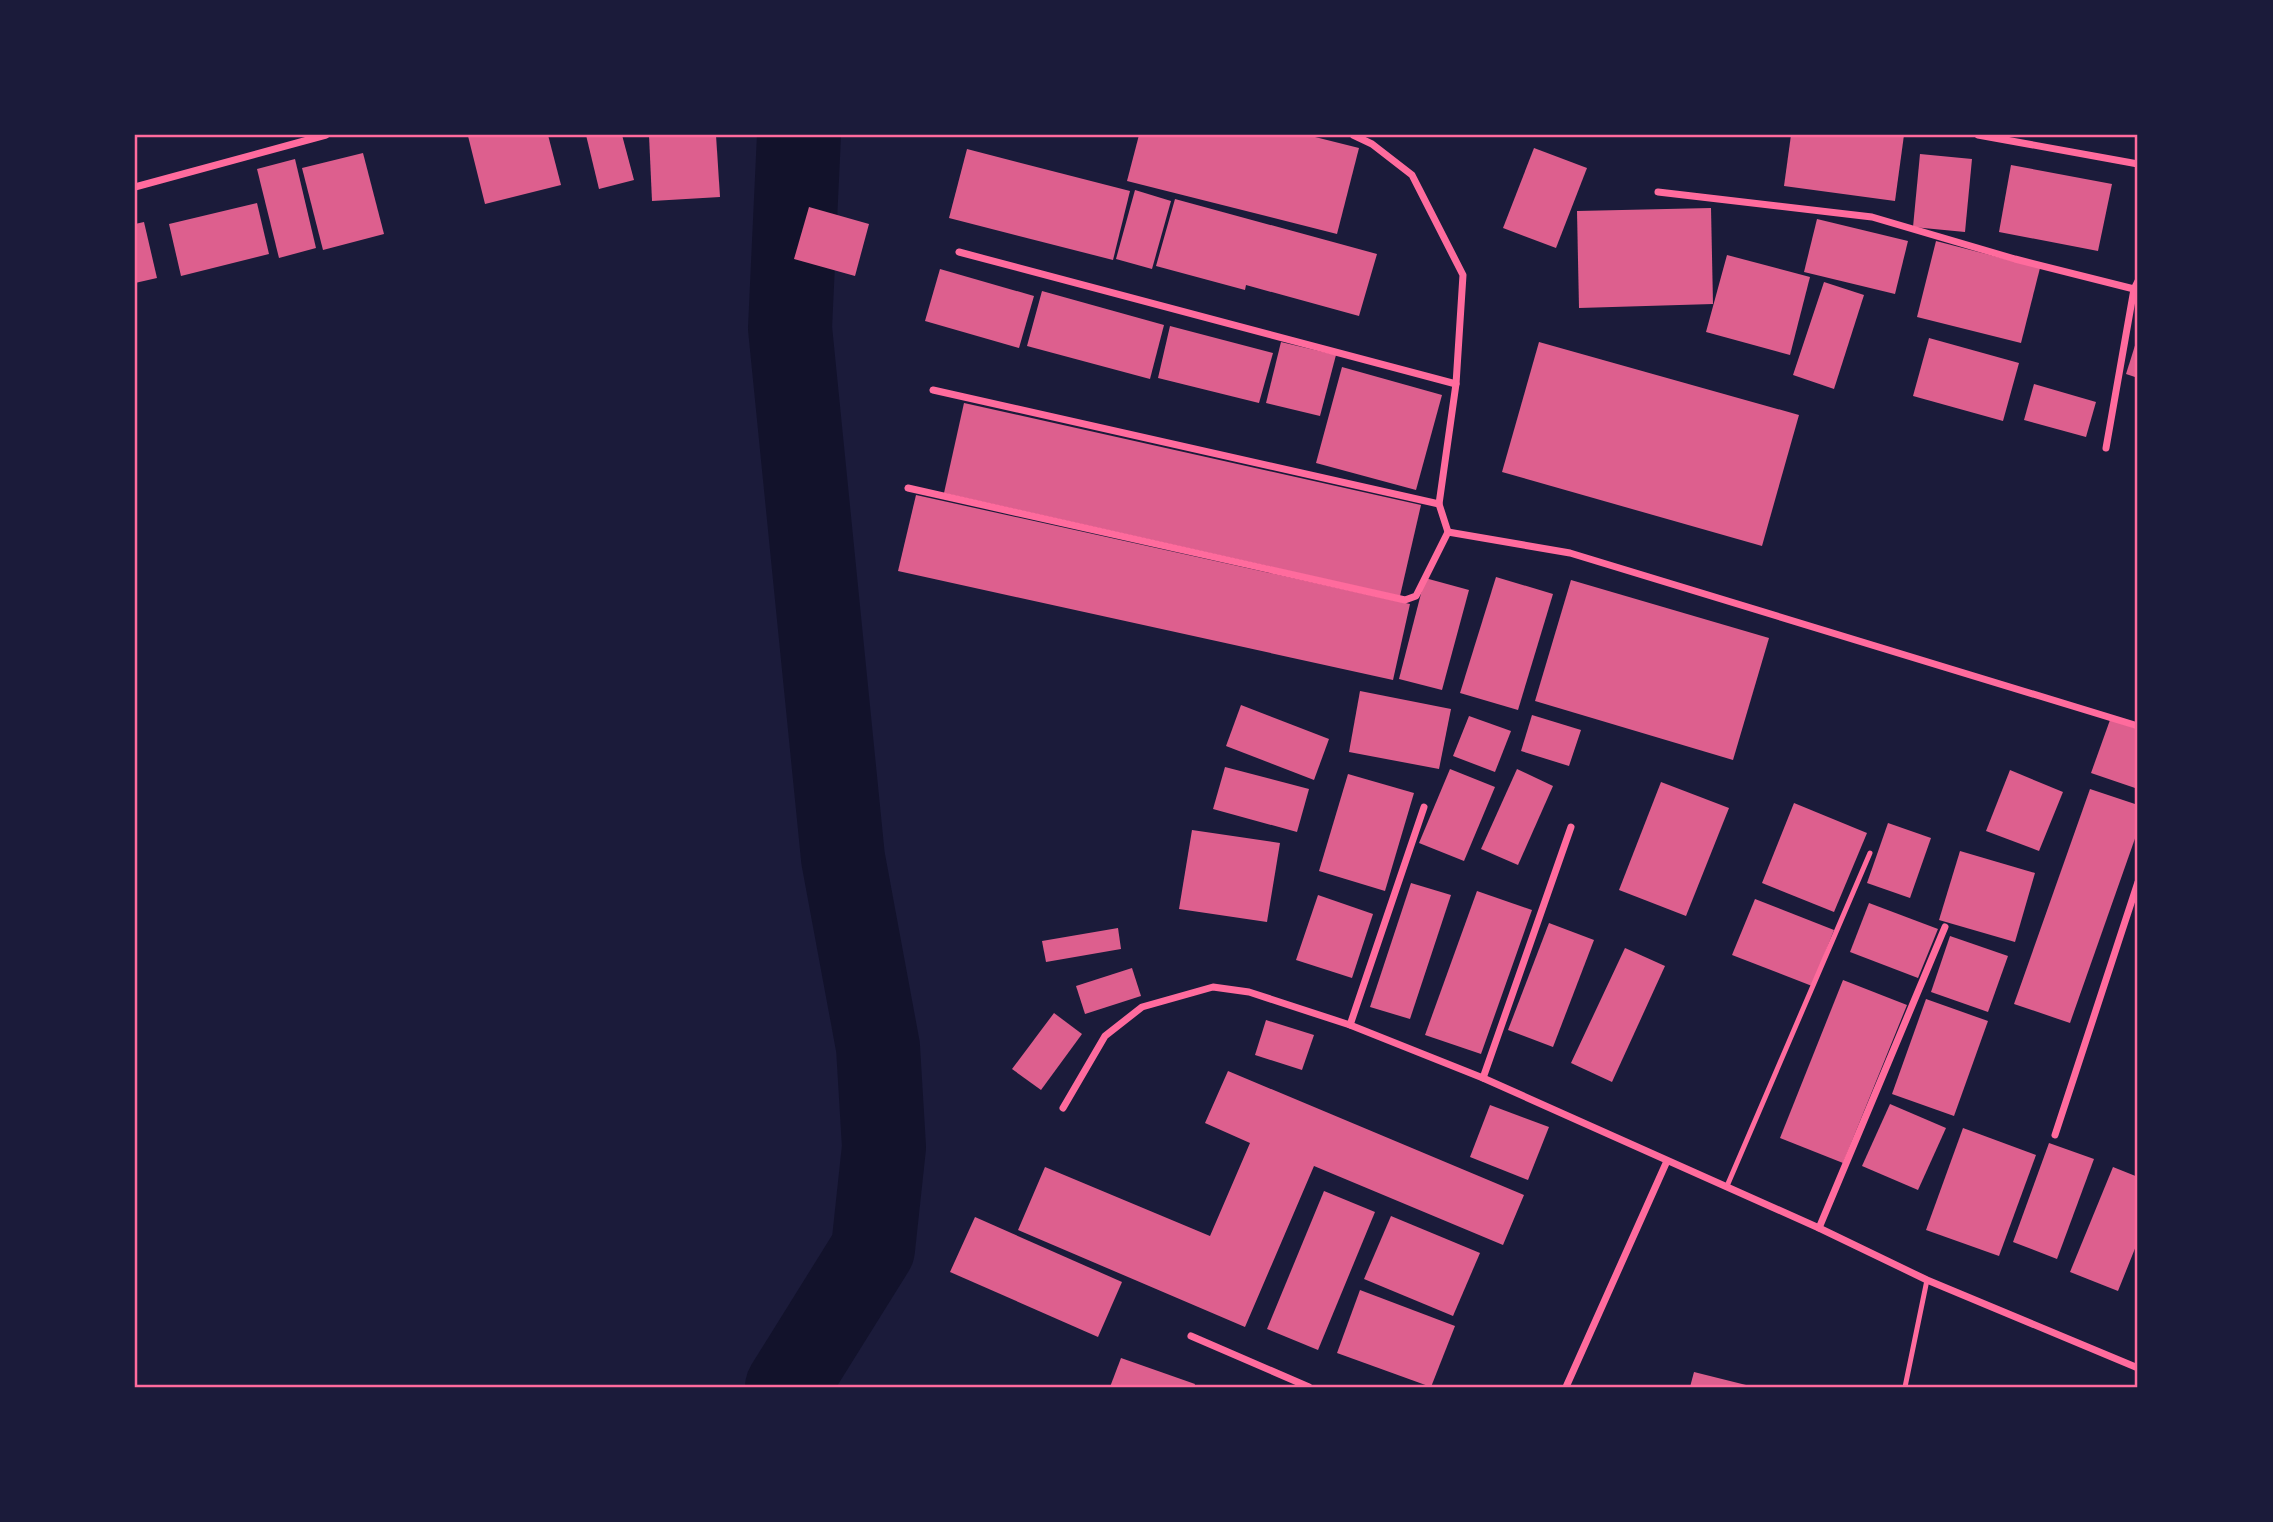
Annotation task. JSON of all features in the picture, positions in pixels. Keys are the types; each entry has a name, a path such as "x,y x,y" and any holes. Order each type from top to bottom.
{"street":[{"path":"135,187 326,135"},
{"path":"908,488 1405,600 1416,596 1448,531 1439,504 1456,384 1463,275 1412,175 1372,144 1353,135"},
{"path":"1978,135 2138,164"},
{"path":"1658,192 1872,217 2015,259 2136,285 2106,448"},
{"path":"959,252 1456,384"},
{"path":"933,390 1439,504"},
{"path":"1448,531 1570,553 2138,726"},
{"path":"1350,1025 1423,807"},
{"path":"1483,1078 1571,827"},
{"path":"2055,1135 2138,882"},
{"path":"1819,1228 1945,927"},
{"path":"1063,1108 1105,1036 1142,1007 1213,986 1249,992 1350,1025 1483,1078 1727,1186 1927,1280 2138,1368"},
{"path":"1566,1387 1667,1161"},
{"path":"1191,1336 1309,1387"}],"lane":[{"path":"1727,1186 1870,853"},
{"path":"1905,1387 1927,1280"}],"building":[{"path":"548,135 561,185 485,204 468,136"},
{"path":"586,135 622,135 634,180 599,189"},
{"path":"649,135 716,135 720,197 652,201"},
{"path":"1139,135 1307,135 1359,148 1337,234 1127,181"},
{"path":"1791,135 1904,135 1895,201 1784,186"},
{"path":"1534,148 1587,168 1556,248 1503,228"},
{"path":"967,149 1130,191 1113,260 949,218"},
{"path":"363,153 384,234 323,250 302,168"},
{"path":"1920,154 1972,159 1965,232 1913,227"},
{"path":"295,159 316,248 279,258 257,169"},
{"path":"2011,165 2112,184 2098,251 1999,232"},
{"path":"1135,190 1171,201 1152,269 1116,259"},
{"path":"1175,199 1377,254 1359,316 1246,285 1245,290 1156,266"},
{"path":"257,203 269,254 181,276 169,224"},
{"path":"809,207 869,224 855,276 794,259"},
{"path":"1711,208 1713,304 1579,308 1577,211"},
{"path":"1817,219 1908,241 1895,294 1804,272"},
{"path":"144,222 157,278 135,283 135,224"},
{"path":"1936,241 2040,268 2021,343 1917,317"},
{"path":"1727,255 1810,277 1790,355 1706,332"},
{"path":"940,269 1034,296 1019,348 925,321"},
{"path":"1824,282 1864,295 1834,389 1793,375"},
{"path":"1042,291 1164,325 1150,379 1027,346"},
{"path":"1170,326 1273,353 1259,403 1158,378"},
{"path":"2138,336 2138,378 2126,374"},
{"path":"1929,338 2019,363 2003,421 1913,396"},
{"path":"1281,342 1336,355 1320,416 1266,403"},
{"path":"1539,342 1799,415 1762,546 1502,472"},
{"path":"1342,367 1442,395 1416,490 1316,463"},
{"path":"2034,384 2096,402 2086,437 2024,420"},
{"path":"964,403 1421,505 1400,596 944,493"},
{"path":"916,495 1410,604 1393,680 898,571"},
{"path":"1496,577 1553,594 1518,710 1460,693"},
{"path":"1425,578 1469,590 1442,690 1399,679"},
{"path":"1571,580 1769,638 1733,760 1535,701"},
{"path":"1360,691 1451,709 1439,769 1349,752"},
{"path":"1241,705 1329,739 1314,780 1226,746"},
{"path":"1532,715 1581,730 1569,766 1521,751"},
{"path":"1469,716 1511,731 1495,772 1453,756"},
{"path":"2110,720 2138,729 2138,789 2091,773"},
{"path":"1225,767 1309,789 1297,832 1213,809"},
{"path":"1450,769 1495,787 1464,861 1419,843"},
{"path":"1517,769 1553,786 1518,865 1481,849"},
{"path":"2010,770 2063,792 2039,851 1986,831"},
{"path":"1348,774 1414,793 1385,891 1319,871"},
{"path":"1661,782 1729,808 1686,916 1619,890"},
{"path":"2090,789 2138,805 2138,830 2070,1023 2014,1004"},
{"path":"1794,803 1867,833 1834,912 1762,883"},
{"path":"1888,823 1931,838 1910,898 1867,883"},
{"path":"1192,830 1280,843 1267,922 1179,909"},
{"path":"1960,851 2035,873 2015,942 1939,920"},
{"path":"1411,883 1451,895 1410,1019 1370,1007"},
{"path":"1477,891 1532,910 1481,1054 1425,1035"},
{"path":"1318,895 1373,914 1352,978 1296,960"},
{"path":"1755,899 1834,930 1812,986 1732,955"},
{"path":"1869,903 1938,929 1918,978 1850,952"},
{"path":"1549,923 1594,940 1553,1047 1508,1030"},
{"path":"1118,928 1121,949 1046,962 1042,941"},
{"path":"1950,936 2008,956 1988,1012 1931,992"},
{"path":"1625,948 1665,966 1612,1082 1571,1063"},
{"path":"1132,968 1141,996 1085,1014 1076,986"},
{"path":"1843,980 1907,1005 1843,1163 1780,1138"},
{"path":"1926,999 1988,1021 1954,1116 1892,1094"},
{"path":"1054,1013 1082,1034 1041,1090 1012,1069"},
{"path":"1266,1020 1314,1035 1302,1070 1255,1055"},
{"path":"1228,1071 1524,1195 1503,1245 1314,1166 1245,1327 1018,1230 1045,1167 1210,1236 1250,1143 1205,1123"},
{"path":"1890,1104 1946,1128 1918,1190 1862,1166"},
{"path":"1490,1105 1549,1127 1528,1180 1470,1157"},
{"path":"1963,1128 2036,1155 1999,1256 1926,1230"},
{"path":"2049,1143 2094,1159 2057,1259 2013,1242"},
{"path":"2113,1167 2138,1177 2138,1241 2118,1291 2070,1272"},
{"path":"1324,1191 1375,1212 1318,1350 1267,1329"},
{"path":"1391,1216 1480,1253 1453,1316 1364,1279"},
{"path":"975,1217 1122,1282 1098,1337 950,1272"},
{"path":"1360,1290 1455,1326 1431,1387 1337,1353"},
{"path":"1121,1358 1195,1384 1194,1387 1110,1387"},
{"path":"1694,1372 1750,1386 1750,1387 1690,1387"}],"waterway":[{"path":"787,1387 873,1249 884,1147 878,1047 843,858 790,328 799,135"}]}
